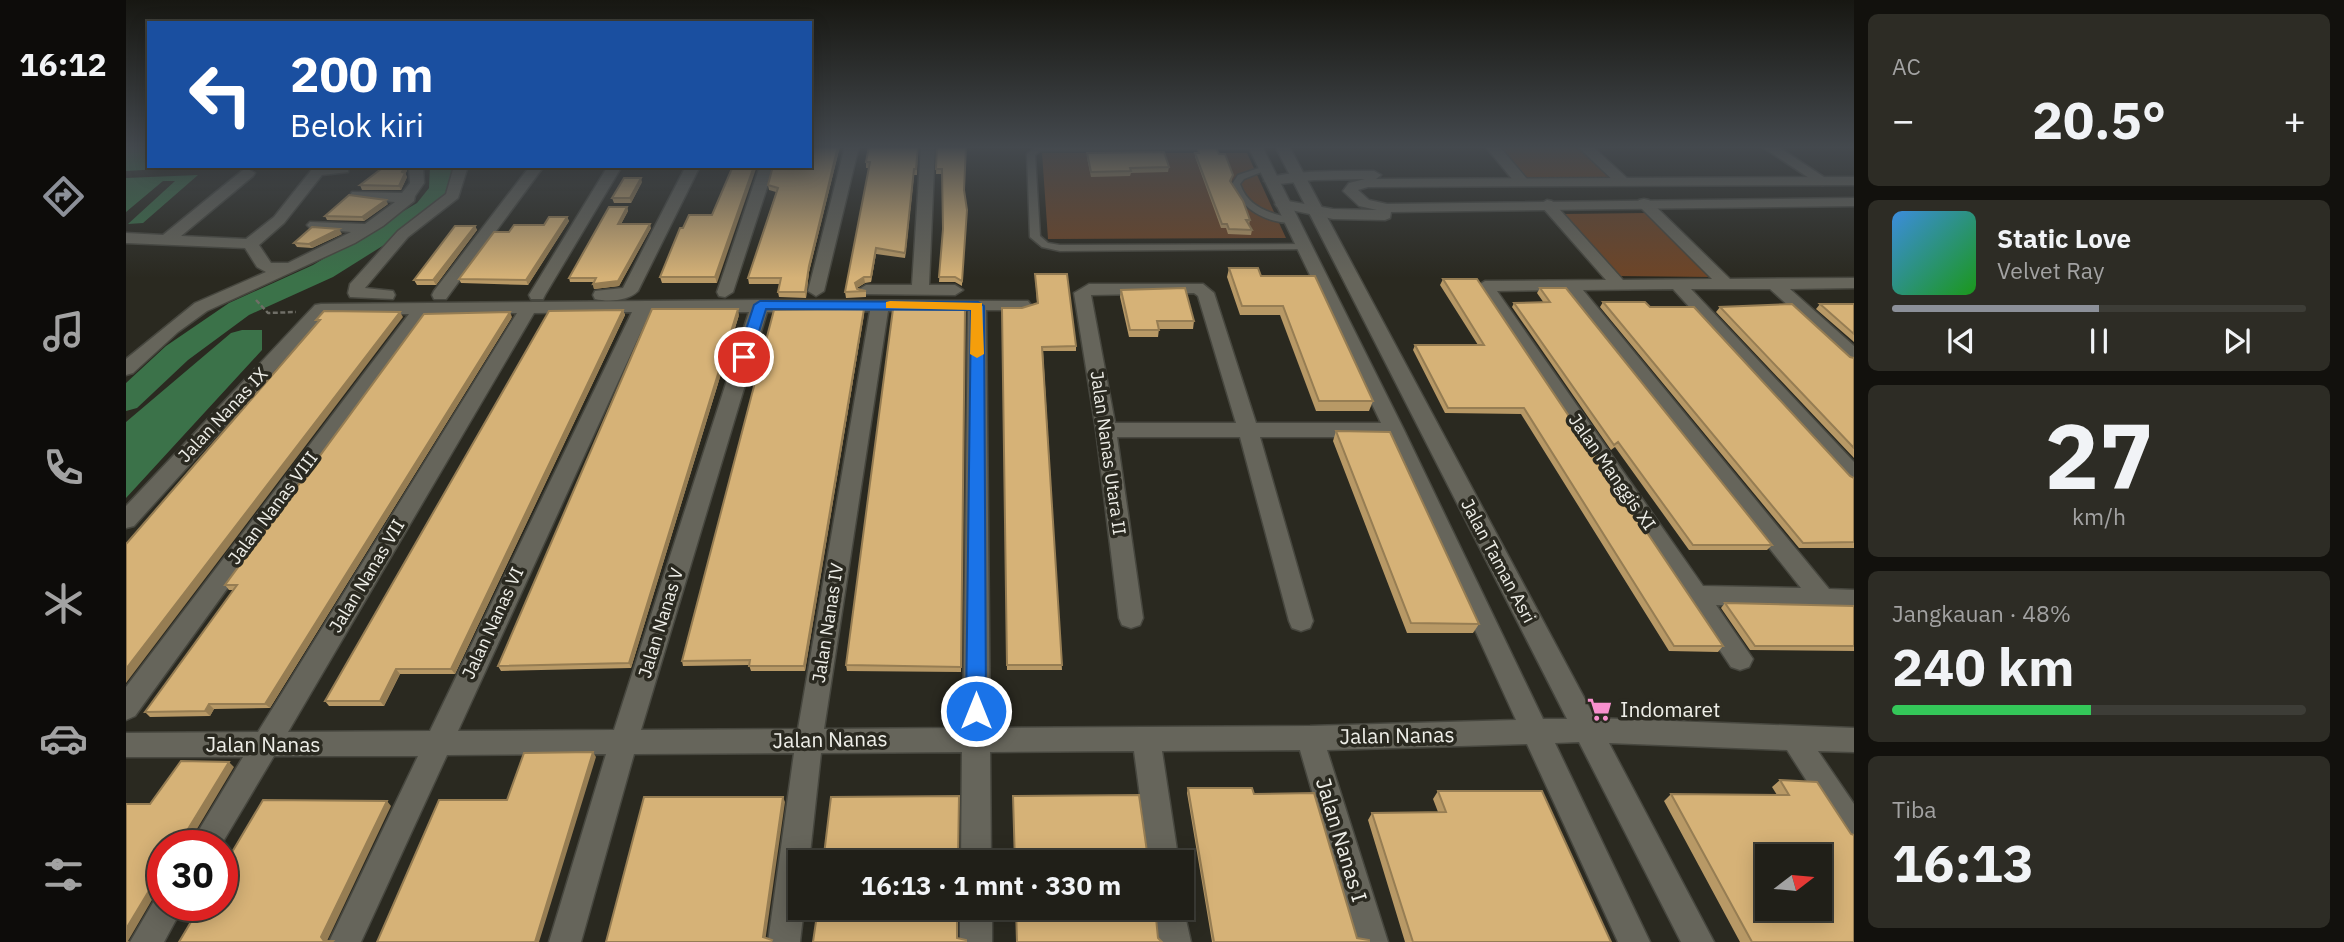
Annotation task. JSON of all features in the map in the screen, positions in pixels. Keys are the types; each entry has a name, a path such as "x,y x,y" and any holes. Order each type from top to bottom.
{"street":[{"path":"167,240 227,190"},
{"path":"279,220 302,190"},
{"path":"126,238 250,244 320,190"},
{"path":"128,366 199,309 295,266 367,229 399,208 413,190"},
{"path":"453,190 449,200 403,234 356,288 356,293 644,306 1023,305"},
{"path":"440,295 519,190"},
{"name":"Jalan Nanas VII","path":"214,830 600,190"},
{"path":"321,310 421,309 618,295 630,291 681,190"},
{"path":"725,292 759,190"},
{"path":"816,291 841,190"},
{"path":"920,290 926,190"},
{"name":"Jalan Taman Asri","path":"1305,190 1698,942"},
{"path":"1351,190 1358,200 1373,207 1854,202"},
{"path":"1276,192 1317,212 1350,216 1492,205"},
{"name":"Jalan Taman Asri","path":"1276,192 1394,430 1634,942"},
{"path":"357,195 409,198"},
{"path":"1644,203 1726,283"},
{"path":"1547,204 1618,284"},
{"path":"315,225 367,229"},
{"path":"250,244 256,251 258,262 267,268 295,266"},
{"path":"1676,283 1854,475"},
{"path":"1774,283 1854,355"},
{"path":"1569,284 1854,283"},
{"path":"1569,284 1823,598"},
{"name":"Jalan Manggis XI","path":"1569,284 1485,286 1740,659"},
{"path":"681,292 955,290"},
{"name":"Jalan Nanas Utara II","path":"1130,618 1106,430 1082,293 1085,290 1202,290 1206,293 1248,430"},
{"name":"Jalan Nanas V","path":"565,942 624,741 760,305"},
{"name":"Jalan Nanas IV","path":"784,942 809,741 880,305"},
{"name":"Jalan Nanas VI","path":"345,942 644,306"},
{"path":"976,850 978,306"},
{"name":"Jalan Nanas VIII","path":"126,708 421,309"},
{"name":"Jalan Nanas IX","path":"126,520 321,310"},
{"path":"1106,430 1394,430"},
{"path":"1248,430 1301,621"},
{"path":"1696,595 1854,599"},
{"name":"Jalan Nanas","path":"126,745 1310,737 1588,730 1854,740"},
{"name":"Jalan Nanas I","path":"1310,737 1372,942"},
{"path":"1146,738 1162,850"},
{"path":"1795,739 1854,829"},
{"path":"976,920 976,942"},
{"path":"1172,920 1175,942"},
{"path":"146,942 159,921"}],"lane":[{"path":"1033,190 1035,237 1060,248 1305,247"}],"path":[{"path":"255,297 262,311 268,315 321,310"}],"shaded area":[{"path":"126,190 152,190 126,212"},
{"path":"165,190 181,190 143,223 128,224"},
{"path":"1045,190 1264,190 1286,238 1048,239"},
{"path":"1646,213 1711,277 1617,276 1563,214"},
{"path":"262,330 262,350 126,498 126,422 231,333"}],"building":[{"path":"617,190 634,190 630,198 612,198"},
{"path":"723,190 746,190 715,277 660,277 680,228 683,228 689,215 712,215"},
{"path":"777,190 827,190 805,292 778,292 781,278 748,278"},
{"path":"865,190 912,190 905,253 876,248 871,277 864,277 855,283 857,289 866,291 845,292"},
{"path":"942,190 964,190 967,210 962,281 955,277 939,277 943,229"},
{"path":"1209,190 1236,190 1243,201 1250,220 1246,220 1252,230 1229,229 1227,224 1222,224"},
{"path":"349,195 386,200 362,217 325,216"},
{"path":"609,207 627,207 618,224 650,224 618,281 593,284 596,278 569,278"},
{"path":"549,217 567,217 526,280 459,279 494,232 509,232 514,225 544,225"},
{"path":"455,226 475,226 433,280 414,280"},
{"path":"312,227 339,229 309,244 294,243"},
{"path":"1229,268 1258,268 1261,276 1315,276 1373,401 1319,401 1283,306 1242,306"},
{"path":"1035,274 1067,274 1076,346 1042,347 1062,665 1007,665 1002,308 1022,308 1038,303"},
{"path":"1443,279 1477,279 1723,646 1674,646 1524,408 1448,408 1415,345 1484,345"},
{"path":"1185,288 1194,321 1157,321 1159,330 1130,330 1121,290"},
{"path":"1540,288 1566,288 1772,545 1693,545 1618,442 1614,445 1514,303 1550,302"},
{"path":"1603,302 1645,302 1650,307 1694,307 1854,478 1854,542 1803,543"},
{"path":"1792,304 1854,358 1854,448 1720,307"},
{"path":"1820,304 1854,304 1854,334"},
{"path":"965,308 961,667 846,665 893,309"},
{"path":"652,309 738,309 629,663 498,666"},
{"path":"864,309 804,666 749,666 750,660 682,661 774,310"},
{"path":"623,310 451,669 396,669 380,701 325,701 549,311"},
{"path":"324,311 400,312 126,669 126,544 320,320 316,320"},
{"path":"510,312 265,704 209,704 205,711 145,712 237,585 225,585 424,314"},
{"path":"1336,431 1390,432 1479,624 1411,623"},
{"path":"1725,603 1854,606 1854,646 1755,646"},
{"path":"593,752 535,942 377,942 439,800 507,800 524,753"},
{"path":"181,761 229,762 187,830 147,830 147,894 126,929 126,804 150,804"},
{"path":"1780,780 1817,782 1854,835 1854,942 1752,942 1671,794 1789,795"},
{"path":"1188,788 1252,788 1254,794 1314,793 1357,938 1369,942 1214,942"},
{"path":"1438,791 1542,791 1611,942 1413,942 1372,813 1446,812"},
{"path":"1139,795 1147,850 1015,850 1013,796"},
{"path":"959,796 958,850 825,850 831,797"},
{"path":"644,797 783,797 763,937 772,940 771,942 606,942"},
{"path":"263,800 387,801 321,937 324,941 332,942 179,942 191,921 238,921 238,842"},
{"path":"816,920 957,920 957,938 966,940 966,942 813,942"},
{"path":"1016,920 1156,920 1158,938 1162,942 1017,942"}],"waterway":[{"path":"126,401 177,353 239,309 323,271 426,208 440,190"}],"slow traffic":[{"path":"890,305 978,306 977,354"}],"place":[{"name":"Indomaret","path":"1600,710"}],"route":[{"path":"744,357 760,305 978,306 976,711"}]}
